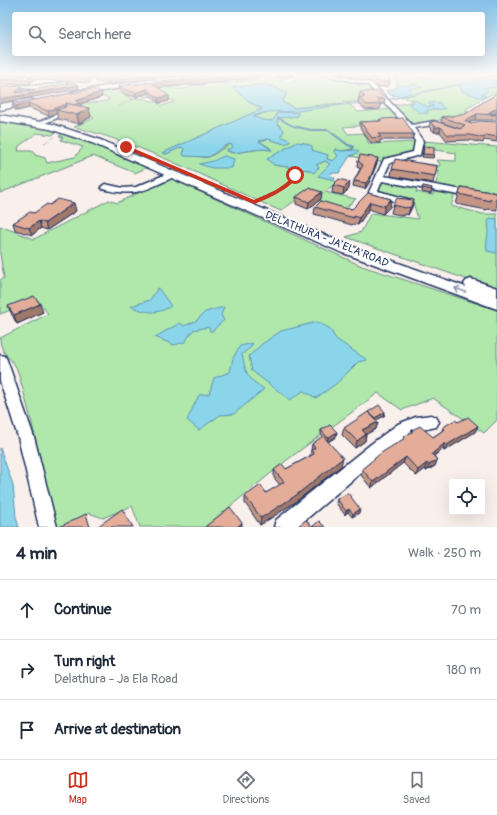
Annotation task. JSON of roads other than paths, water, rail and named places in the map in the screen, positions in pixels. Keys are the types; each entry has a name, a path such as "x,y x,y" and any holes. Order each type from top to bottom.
{"main road":[{"path":"1,112 38,100"},
{"name":"DELATHURA - JA ELA ROAD","path":"1,112 70,128 106,139 354,243 497,293"},
{"name":"DELATHURA - JA ELA ROAD","path":"1,112 28,122 65,131 108,146 171,175 343,248 497,304"}],"street":[{"path":"386,99 410,127 419,141 417,153 387,161 373,192 405,201"},
{"path":"43,122 65,113"},
{"path":"410,127 434,124 452,129"},
{"path":"105,187 123,191 138,190 171,175"},
{"path":"379,178 497,199"},
{"path":"0,360 26,437 48,527"},
{"path":"283,527 378,449 404,430 416,424 431,422"}],"water":[{"path":"246,99 284,99 282,102 294,108 349,104 298,111 268,112 253,116 262,120 271,121 276,117 277,113 298,112 298,116 278,118 277,123 284,130 281,136 291,141 285,144 268,139 259,141 272,150 261,149 233,153 226,150 233,147 231,144 224,146 209,157 184,156 183,152 185,151 182,147 166,154 162,153 262,109"},
{"path":"411,99 430,107 434,106 429,103 441,103 440,105 445,109 427,110 428,113 420,113 409,104 414,102"},
{"path":"297,142 312,146 312,150 328,155 327,159 333,161 338,156 334,151 335,149 341,151 357,150 359,152 350,156 339,173 331,173 329,175 335,178 334,180 318,176 330,164 325,161 316,165 319,167 314,173 309,170 274,165 267,159"},
{"path":"224,156 234,159 232,168 212,168 199,164 213,161"},
{"path":"490,218 497,219 497,253 487,251 488,222"},
{"path":"158,288 171,306 161,311 151,312 131,306 150,300"},
{"path":"224,307 221,315 224,320 211,332 208,327 193,330 185,342 174,345 155,337 180,323 184,326 196,321 205,312"},
{"path":"317,322 329,328 336,339 367,360 358,362 337,383 316,398 303,391 290,400 252,371 249,356 262,344 281,331"},
{"path":"253,343 250,348 242,354 243,361 248,375 254,382 264,389 234,414 220,415 199,430 187,420 199,395 209,394 214,378 230,372 233,358 240,346"},
{"path":"0,448 13,485 16,517 19,527 0,527"}],"waterway":[{"path":"349,104 361,103"},
{"path":"278,118 293,126 302,128"},
{"path":"297,127 311,130 328,130 348,145 354,147 352,149"}]}
